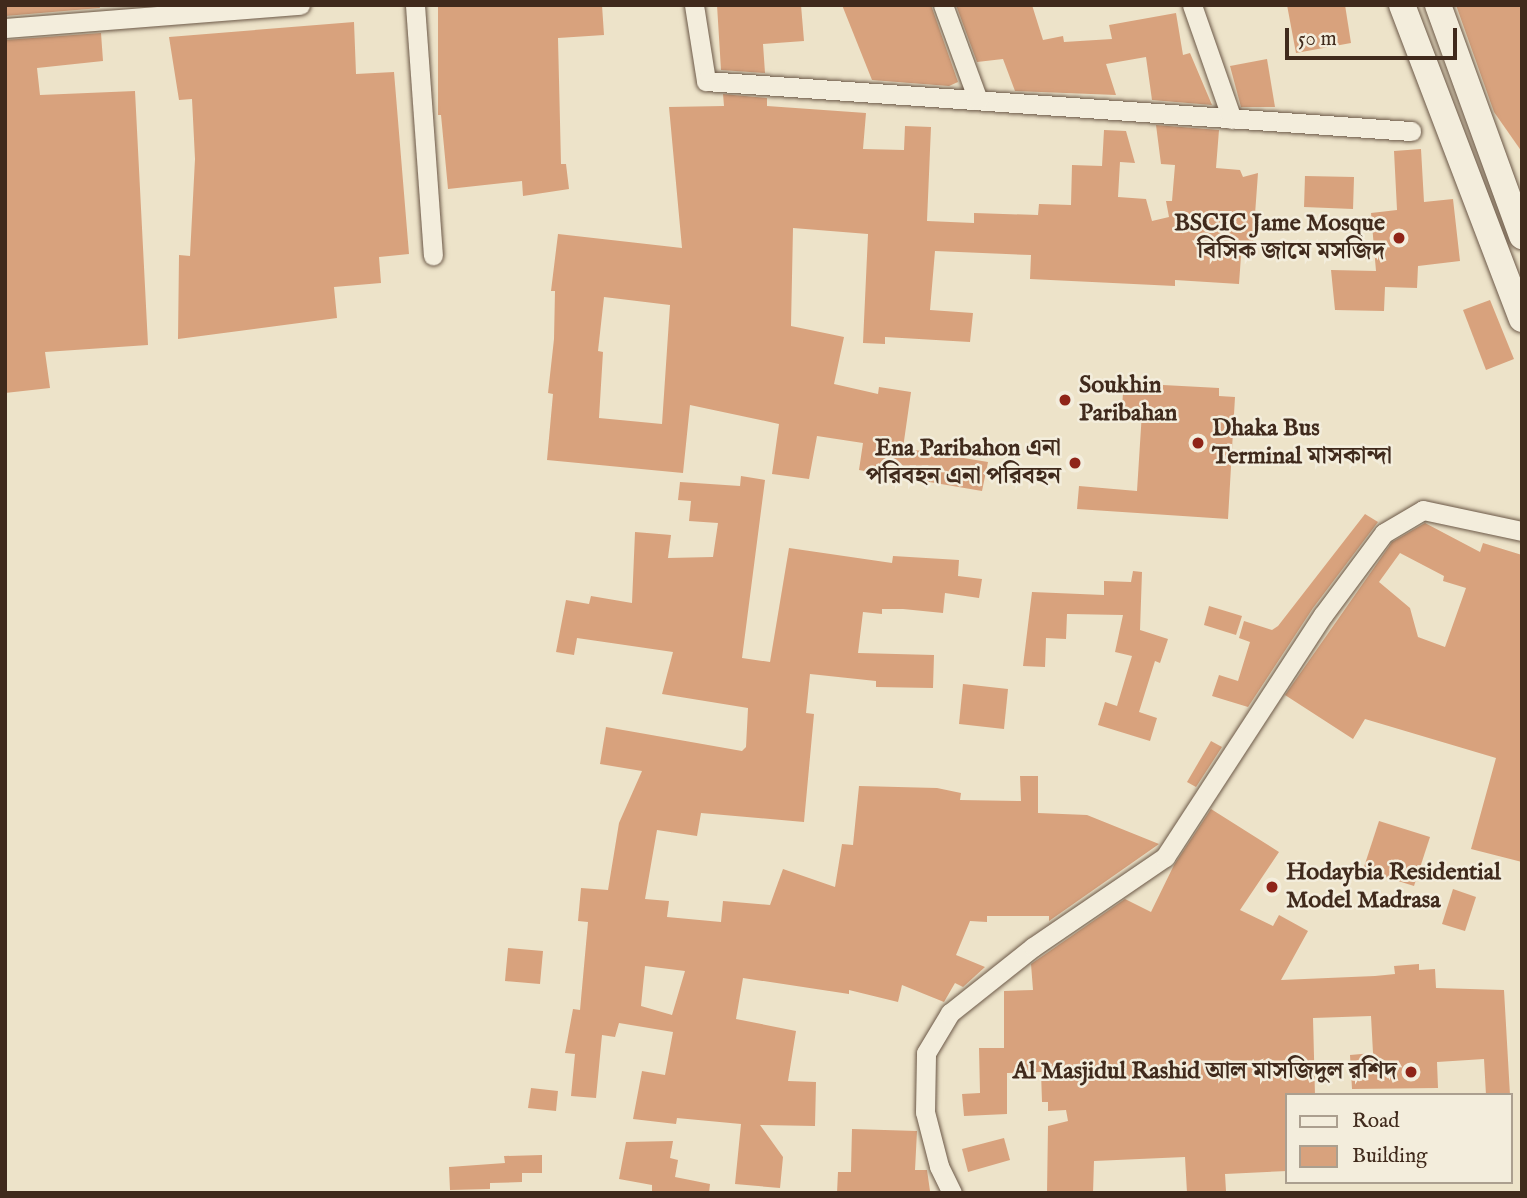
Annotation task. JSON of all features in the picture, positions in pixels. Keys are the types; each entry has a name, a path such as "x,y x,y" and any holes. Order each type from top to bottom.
{"main road":[{"path":"1402,5 1522,320"},
{"path":"1438,5 1522,236"}],"street":[{"path":"5,28 300,5"},
{"path":"415,5 433,255"},
{"path":"694,5 706,81 1411,131"},
{"path":"943,5 978,100"},
{"path":"1192,5 1231,118"},
{"path":"952,1193 939,1166 925,1112 926,1053 950,1013 1033,947 1165,857 1323,615 1384,533 1423,510 1522,531"}],"building":[{"path":"5,5 99,5 100,8 5,16"},
{"path":"438,5 602,5 604,35 558,38 561,164 566,164 569,189 523,196 522,181 448,189 441,115 438,115"},
{"path":"717,5 801,5 804,41 763,44 765,73 721,70"},
{"path":"842,5 931,5 958,82 949,86 872,80"},
{"path":"956,5 1032,5 1043,40 1063,36 1064,42 1112,39 1109,25 1176,13 1183,55 1190,53 1212,105 1152,100 1146,57 1106,64 1116,95 1015,91 1003,59 977,62"},
{"path":"1287,5 1345,5 1351,43 1296,53"},
{"path":"1456,5 1522,5 1522,152 1494,112"},
{"path":"354,22 356,74 394,72 409,254 379,257 381,283 334,287 337,318 178,339 179,255 190,256 195,159 192,99 179,100 169,37"},
{"path":"101,33 103,61 37,68 40,95 135,91 148,345 45,352 50,388 5,393 5,40"},
{"path":"1267,59 1275,107 1241,107 1230,66"},
{"path":"723,94 767,98 767,106 866,113 863,149 904,150 905,126 931,127 927,221 974,223 974,213 1038,215 1039,204 1071,205 1072,165 1102,166 1104,130 1126,131 1135,163 1120,162 1118,197 1146,199 1152,221 1169,217 1166,201 1172,201 1175,165 1161,164 1156,125 1219,130 1216,168 1240,170 1243,177 1258,173 1252,256 1241,256 1239,284 1175,280 1175,286 1030,279 1031,255 935,251 930,310 973,313 970,342 885,337 885,344 863,343 868,234 793,228 791,326 844,337 834,384 878,394 879,387 911,392 903,448 988,462 982,491 859,470 863,443 817,436 809,479 772,474 779,424 690,405 683,473 547,460 553,394 548,393 554,339 555,291 551,291 558,234 682,248 669,107 724,106","holes":["604,297 670,305 662,424 599,418 603,352 598,351"]},
{"path":"1421,149 1424,202 1453,199 1460,261 1418,266 1417,288 1385,287 1384,311 1335,310 1331,270 1376,271 1371,213 1397,210 1394,151"},
{"path":"1305,176 1354,177 1353,209 1304,207"},
{"path":"1490,300 1514,359 1486,370 1463,310"},
{"path":"1163,385 1219,388 1219,396 1235,397 1228,519 1077,509 1079,486 1137,491 1142,412 1122,411 1123,391 1163,393"},
{"path":"741,476 765,480 742,658 770,662 789,548 892,563 893,556 959,560 958,576 982,579 979,598 945,593 943,613 903,609 882,609 882,614 863,612 858,653 934,655 933,688 876,687 876,681 810,674 806,713 814,714 804,822 701,813 697,836 657,830 645,899 669,901 667,917 721,922 723,901 770,905 783,869 835,887 842,844 853,845 859,786 937,788 961,793 960,800 1021,801 1020,776 1038,776 1038,813 1087,815 1159,844 1049,921 1049,916 987,916 987,922 970,921 956,955 985,967 963,987 955,983 944,1002 902,985 898,1002 849,990 849,994 743,978 736,1019 796,1031 788,1081 816,1082 815,1126 760,1125 783,1157 780,1188 735,1184 741,1124 677,1118 676,1124 633,1119 642,1071 665,1075 673,1032 619,1023 615,1037 602,1035 596,1098 571,1096 575,1054 565,1053 573,1009 580,1010 588,922 578,921 581,888 608,890 619,823 642,771 600,764 606,727 742,751 746,747 748,708 662,694 673,652 577,638 574,655 556,652 566,600 589,604 591,596 632,603 635,532 671,535 668,558 713,557 718,523 689,521 691,501 678,500 680,482 740,486","holes":["645,966 685,971 672,1015 641,1006"]},
{"path":"1365,514 1378,522 1313,608 1248,707 1212,696 1219,675 1238,681 1250,642 1239,638 1244,621 1272,630 1278,626"},
{"path":"1425,523 1480,552 1483,543 1522,555 1522,862 1471,849 1496,758 1365,719 1353,739 1285,695 1392,542","holes":["1400,553 1444,576 1443,581 1466,588 1445,647 1418,637 1410,608 1379,582"]},
{"path":"1133,571 1142,572 1140,630 1168,639 1160,663 1155,661 1139,712 1157,718 1150,741 1098,725 1105,702 1117,706 1132,656 1115,652 1123,615 1067,614 1066,639 1046,638 1045,667 1023,666 1032,592 1104,595 1104,581 1131,582"},
{"path":"1209,606 1242,616 1236,635 1204,625"},
{"path":"963,684 1008,689 1004,729 959,724"},
{"path":"1211,741 1222,747 1196,787 1187,782"},
{"path":"1211,809 1279,852 1240,910 1273,926 1279,915 1308,931 1281,980 1395,974 1394,966 1419,964 1419,970 1435,969 1436,988 1504,990 1510,1093 1486,1093 1484,1059 1437,1062 1438,1088 1352,1089 1350,1055 1373,1053 1371,1016 1313,1018 1315,1093 1286,1093 1286,1171 1225,1174 1226,1191 1187,1193 1185,1157 1094,1161 1093,1193 1047,1193 1048,1126 1068,1121 1066,1110 1048,1111 1048,1102 1042,1102 1041,1072 1007,1073 1007,1114 964,1116 962,1094 980,1093 979,1048 1004,1048 1004,991 1033,990 1031,964 1125,899 1151,912 1174,865"},
{"path":"1379,821 1430,837 1414,886 1363,870"},
{"path":"1453,889 1476,897 1465,931 1442,924"},
{"path":"508,948 543,951 540,984 505,981"},
{"path":"531,1088 558,1091 556,1111 528,1108"},
{"path":"852,1129 917,1131 915,1170 927,1170 930,1191 837,1193 838,1172 851,1172"},
{"path":"1004,1138 1010,1160 968,1172 962,1149"},
{"path":"673,1141 670,1158 678,1160 675,1177 710,1184 709,1193 652,1193 652,1185 619,1179 626,1142"},
{"path":"542,1155 542,1173 522,1173 522,1182 490,1183 490,1189 450,1190 449,1167 505,1163 504,1156"}],"place":[{"name":"BSCIC Jame Mosque বিসিক জামে মসজিদ","path":"1399,238"},
{"name":"Soukhin Paribahan","path":"1065,400"},
{"name":"Dhaka Bus Terminal মাসকান্দা","path":"1198,443"},
{"name":"Ena Paribahon এনা পরিবহন এনা পরিবহন","path":"1075,463"},
{"name":"Hodaybia Residential Model Madrasa","path":"1272,887"},
{"name":"Al Masjidul Rashid আল মাসজিদুল রশিদ","path":"1411,1072"}]}
